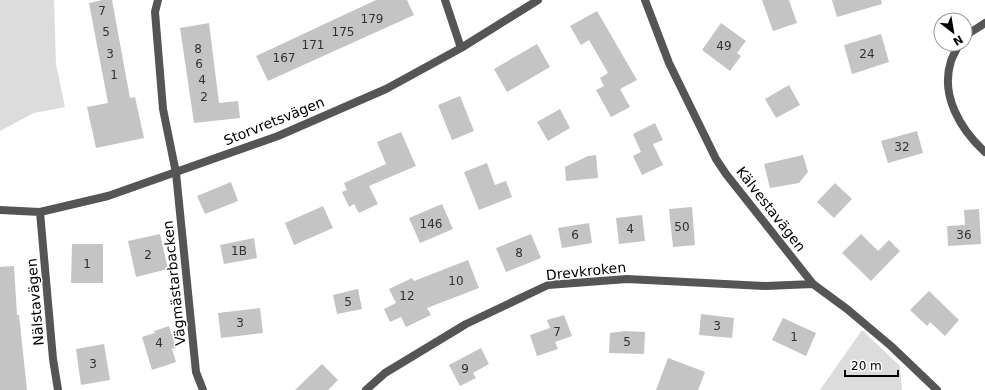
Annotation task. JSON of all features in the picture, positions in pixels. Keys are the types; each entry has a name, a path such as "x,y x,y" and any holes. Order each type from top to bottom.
{"street":[{"name":"Vägmästarbacken","path":"158,0 155,12 163,109 176,173 196,372 203,390"},
{"path":"445,0 461,48"},
{"name":"Storvretsvägen","path":"0,210 40,212 108,196 278,136 386,89 461,48 538,0"},
{"name":"Kälvestavägen","path":"645,0 669,63 716,159 726,174 813,284 847,309 891,346 937,390"},
{"path":"973,31 985,23"},
{"path":"955,52 951,60 947,86 954,111 974,142 985,152"},
{"name":"Nälstavägen","path":"40,212 52,359 58,390"},
{"name":"Drevkroken","path":"366,390 385,373 466,324 548,285 627,279 766,286 813,284"}],"shaded area":[{"path":"0,0 54,0 56,64 65,107 34,113 0,131"},
{"path":"862,330 900,366 902,390 820,390"}],"building":[{"path":"102,0 112,0 130,98 135,97 144,138 96,148 87,107 108,103 89,3"},
{"path":"376,0 407,0 414,15 268,81 256,56"},
{"path":"762,0 789,0 797,23 773,31"},
{"path":"832,0 881,0 882,4 837,17"},
{"path":"597,11 637,80 620,89 630,107 611,117 596,90 604,86 600,78 608,73 589,40 581,45 570,26"},
{"path":"209,23 219,103 238,101 240,118 194,123 180,28"},
{"path":"721,23 746,41 737,53 741,56 730,71 702,50"},
{"path":"881,34 889,62 852,74 844,45"},
{"path":"537,44 550,67 507,92 494,69"},
{"path":"789,85 800,105 776,118 765,99"},
{"path":"460,96 474,131 452,140 438,105"},
{"path":"560,109 570,128 548,141 537,122"},
{"path":"655,123 663,140 653,144 663,165 642,175 633,156 641,152 633,134"},
{"path":"917,131 923,153 888,163 881,141"},
{"path":"401,132 416,166 369,186 378,204 359,213 354,204 349,207 342,192 347,190 344,183 386,164 377,142"},
{"path":"596,155 598,178 566,181 565,167 588,156"},
{"path":"803,155 808,172 799,183 770,188 764,164"},
{"path":"487,163 495,185 506,181 512,197 479,210 464,172"},
{"path":"231,182 238,201 205,214 197,196"},
{"path":"835,183 852,199 834,218 817,202"},
{"path":"442,204 453,229 420,243 409,218"},
{"path":"323,206 333,228 294,245 285,223"},
{"path":"692,207 695,245 673,247 669,209"},
{"path":"979,209 981,244 948,246 947,226 965,225 964,210"},
{"path":"642,215 645,241 619,244 616,218"},
{"path":"589,223 592,243 562,248 558,228"},
{"path":"160,234 168,269 136,277 128,241"},
{"path":"531,234 541,258 506,272 496,248"},
{"path":"861,234 878,251 889,240 900,251 871,281 842,253"},
{"path":"254,238 257,258 224,264 220,245"},
{"path":"72,244 103,244 103,283 71,283"},
{"path":"468,260 479,288 427,308 431,315 406,327 401,317 390,322 384,309 396,303 389,289 412,278 414,281"},
{"path":"14,266 17,315 19,315 27,390 0,390 0,267"},
{"path":"358,289 362,309 337,314 333,295"},
{"path":"929,291 959,320 945,336 930,322 927,326 910,310"},
{"path":"260,308 263,333 221,338 218,313"},
{"path":"701,314 734,318 732,338 699,335"},
{"path":"564,315 572,336 555,342 558,349 537,356 530,335 550,328 547,320"},
{"path":"783,318 816,333 806,356 772,340"},
{"path":"169,326 176,348 172,349 176,362 152,370 142,337 155,333 154,331"},
{"path":"625,331 645,332 644,354 609,353 610,333"},
{"path":"104,344 110,380 81,385 76,349"},
{"path":"481,348 489,364 473,373 476,378 460,386 449,365"},
{"path":"668,358 705,372 698,390 656,390"},
{"path":"322,364 338,380 328,390 295,390"}]}
